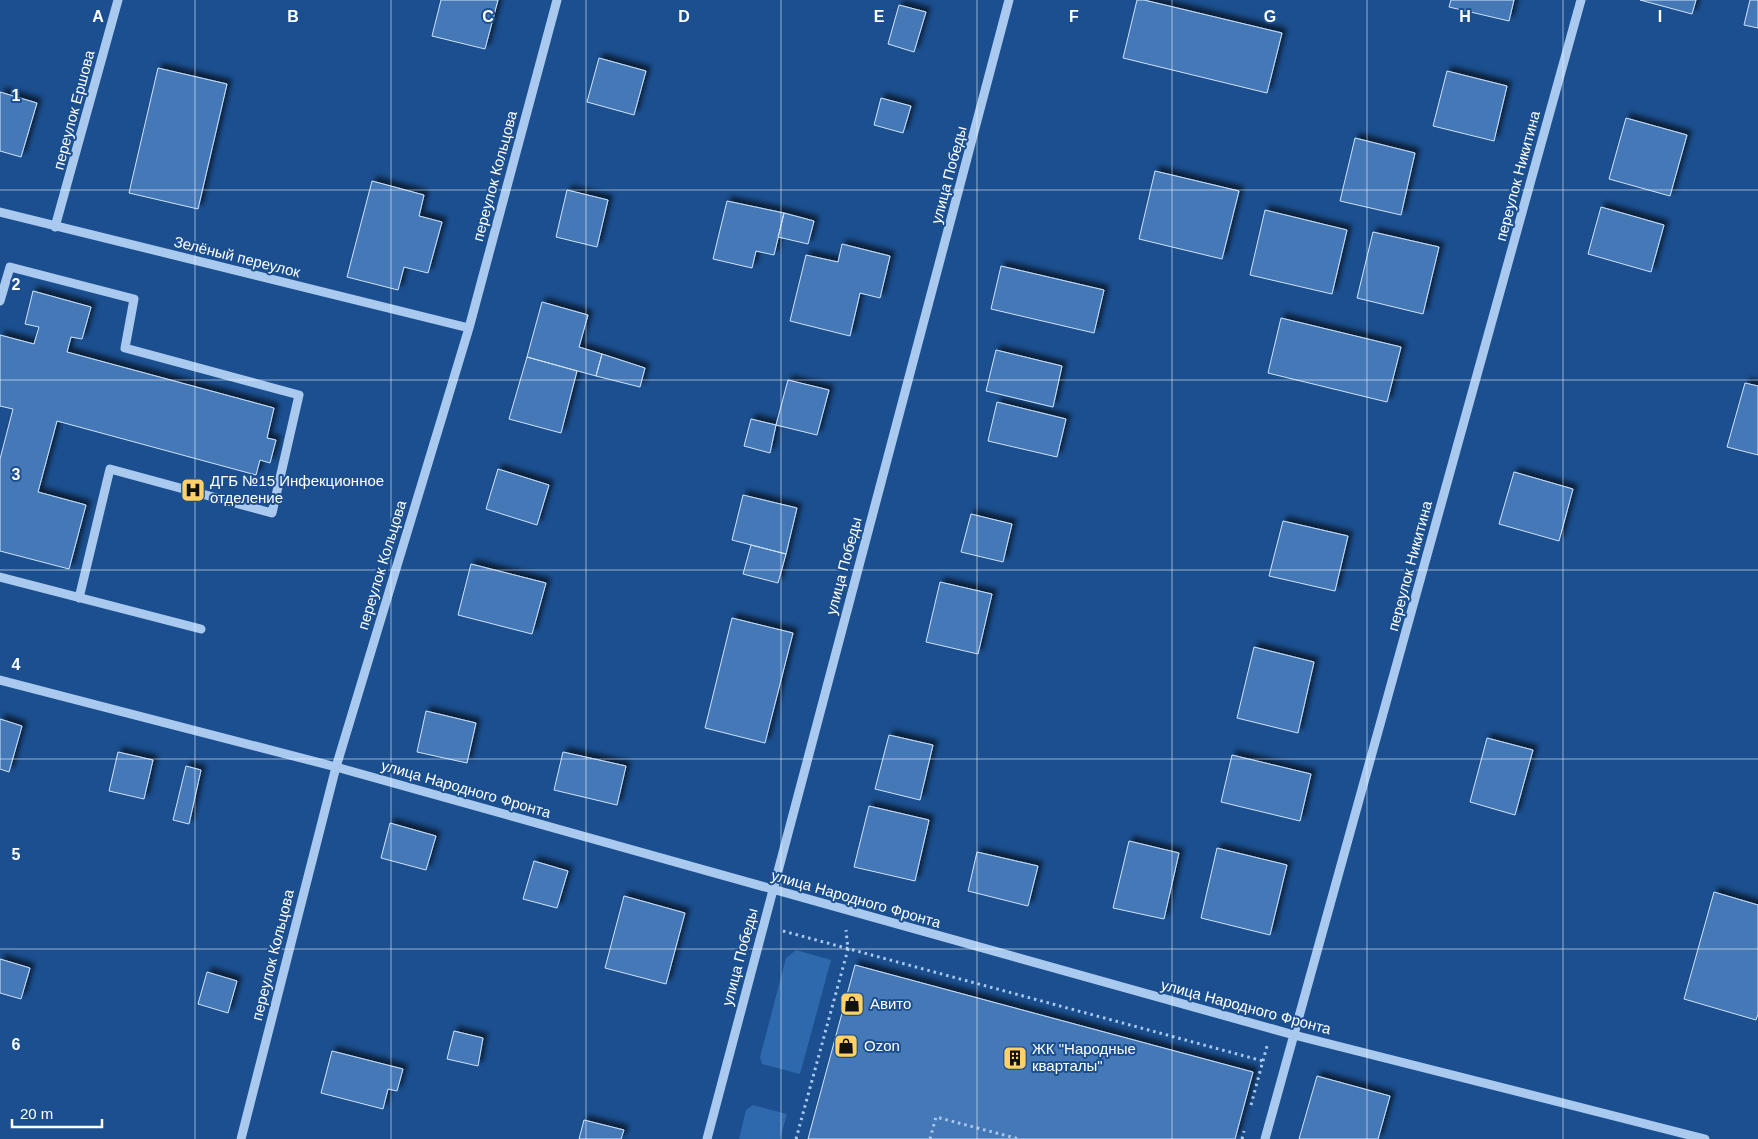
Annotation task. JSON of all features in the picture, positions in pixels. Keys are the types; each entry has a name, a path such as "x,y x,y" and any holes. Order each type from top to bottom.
{"street":[{"name":"переулок Ершова","path":"56,227 118,0"},
{"name":"переулок Кольцова","path":"241,1139 336,767 469,328 556,0"},
{"name":"улица Победы","path":"707,1139 1009,0"},
{"name":"переулок Никитина","path":"1265,1139 1581,0"},
{"name":"Зелёный переулок","path":"0,212 469,328"},
{"path":"0,301 10,267 134,299 125,348 299,395 272,513 110,469 78,598"},
{"path":"0,577 201,629"},
{"name":"улица Народного Фронта","path":"0,680 336,767 1294,1035 1706,1139"}],"path":[{"path":"796,1139 848,949 843,910"},
{"path":"763,926 1263,1061"},
{"path":"1249,1113 1272,1029"},
{"path":"930,1139 936,1117 1019,1139"},
{"path":"1242,1139 1244,1130"}],"shaded area":[{"path":"796,950 831,960 800,1074 762,1064 760,1057 786,958"},
{"path":"753,1105 787,1114 780,1139 739,1139 746,1110"}],"building":[{"path":"441,0 498,0 485,49 432,36"},
{"path":"1137,0 1144,0 1282,33 1267,93 1123,58"},
{"path":"1451,0 1514,0 1509,21 1449,7"},
{"path":"1640,0 1696,0 1692,14"},
{"path":"1750,0 1758,0 1758,28 1744,25"},
{"path":"899,5 926,12 914,52 888,44"},
{"path":"599,58 646,71 634,115 587,102"},
{"path":"158,68 227,84 198,209 129,193"},
{"path":"1447,71 1507,86 1494,141 1433,126"},
{"path":"0,92 37,103 21,157 0,151"},
{"path":"881,98 911,106 903,133 874,125"},
{"path":"1626,118 1687,135 1670,196 1609,179"},
{"path":"1355,138 1415,153 1401,215 1340,201"},
{"path":"1155,171 1239,191 1222,259 1139,239"},
{"path":"372,181 424,195 419,216 442,222 428,273 404,267 398,290 347,277"},
{"path":"567,190 608,200 597,247 556,237"},
{"path":"727,201 784,213 774,255 756,251 752,268 713,259"},
{"path":"1601,207 1664,225 1651,272 1588,254"},
{"path":"1265,210 1347,230 1332,294 1250,275"},
{"path":"784,213 814,221 808,244 778,237"},
{"path":"1373,232 1439,247 1423,314 1357,298"},
{"path":"842,244 890,256 880,298 860,293 850,336 790,321 806,255 838,262"},
{"path":"1001,266 1104,290 1094,333 991,309"},
{"path":"33,291 91,307 82,339 71,337 67,352 274,408 267,438 276,440 270,463 260,460 256,475 57,421 38,492 86,505 69,569 0,551 0,459 13,409 0,406 0,335 34,344 39,327 25,324"},
{"path":"542,302 588,315 579,347 602,354 596,376 527,357"},
{"path":"1281,318 1401,347 1387,402 1268,373"},
{"path":"996,350 1062,366 1053,407 986,391"},
{"path":"602,354 645,368 640,387 596,376"},
{"path":"527,357 577,371 561,433 509,419"},
{"path":"788,380 829,390 817,435 776,425"},
{"path":"1745,383 1758,386 1758,455 1727,447"},
{"path":"997,402 1066,419 1057,457 988,441"},
{"path":"751,419 776,425 770,453 744,446"},
{"path":"498,469 549,485 537,525 486,509"},
{"path":"1514,472 1573,489 1559,541 1499,524"},
{"path":"743,495 797,508 786,554 732,540"},
{"path":"971,514 1012,524 1003,562 961,552"},
{"path":"1283,521 1348,536 1335,591 1269,576"},
{"path":"751,545 786,554 778,583 743,574"},
{"path":"471,564 546,583 532,634 458,615"},
{"path":"940,582 992,594 978,654 926,642"},
{"path":"732,618 793,633 765,743 705,728"},
{"path":"1254,647 1314,662 1298,733 1237,718"},
{"path":"426,711 476,723 467,763 417,752"},
{"path":"0,719 22,726 9,772 0,769"},
{"path":"889,735 933,745 920,800 875,789"},
{"path":"1487,738 1533,750 1515,815 1470,802"},
{"path":"118,752 153,760 144,799 109,791"},
{"path":"563,752 626,766 617,805 554,790"},
{"path":"1232,755 1311,774 1300,821 1221,802"},
{"path":"186,766 201,770 189,824 173,820"},
{"path":"869,806 929,820 915,881 854,867"},
{"path":"390,823 436,836 426,870 381,858"},
{"path":"1129,841 1179,853 1164,919 1113,908"},
{"path":"1217,848 1287,865 1270,935 1201,918"},
{"path":"977,852 1038,866 1028,906 968,891"},
{"path":"534,861 568,871 557,908 523,899"},
{"path":"1714,892 1758,905 1758,1014 1756,1020 1684,999"},
{"path":"624,896 685,913 666,984 605,968"},
{"path":"0,959 30,968 21,999 0,993"},
{"name":"ЖК \"Народные кварталы\"","path":"855,965 1253,1072 1235,1139 808,1139"},
{"path":"207,972 237,981 228,1013 198,1004"},
{"path":"454,1031 483,1038 478,1066 447,1059"},
{"path":"332,1051 403,1069 397,1091 388,1089 383,1109 321,1093"},
{"path":"1317,1076 1390,1096 1378,1139 1299,1139"},
{"path":"584,1120 624,1130 621,1139 579,1139"}],"place":[{"name":"ДГБ №15 Инфекционное отделение","path":"193,490"},
{"name":"Авито","path":"852,1004"},
{"name":"Ozon","path":"846,1046"},
{"name":"ЖК \"Народные кварталы\"","path":"1015,1058"}]}
